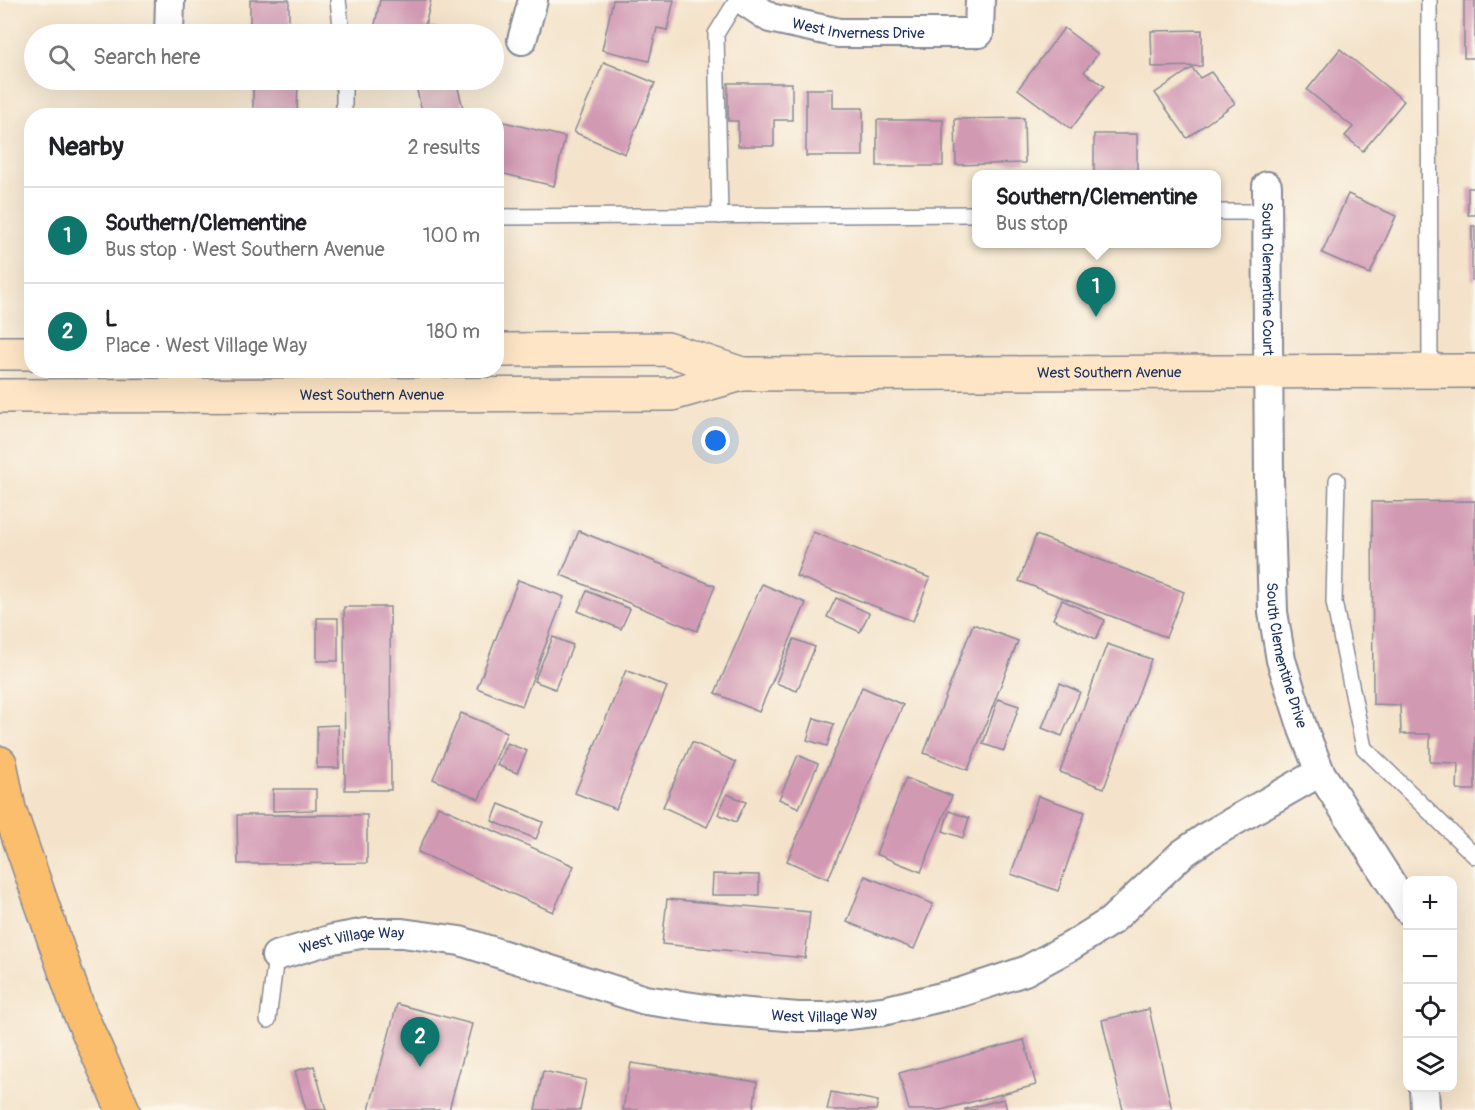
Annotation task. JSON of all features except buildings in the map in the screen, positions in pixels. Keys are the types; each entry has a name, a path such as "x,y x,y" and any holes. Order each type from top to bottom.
{"highway":[{"path":"0,763 9,808 79,1011 123,1110"}],"main road":[{"name":"West Southern Avenue","path":"504,350 667,349 742,374"},
{"path":"0,353 24,353"},
{"name":"West Southern Avenue","path":"0,396 672,394 742,374 1475,371"}],"street":[{"path":"169,24 170,0"},
{"path":"522,40 533,0"},
{"name":"West Inverness Drive","path":"743,0 770,18 839,33 979,33 980,0"},
{"name":"South Clementine Court","path":"1267,199 1267,372"},
{"name":"South Clementine Drive","path":"1267,372 1273,612 1281,660 1303,729 1320,772 1403,904"},
{"name":"West Village Way","path":"276,956 344,937 366,933 402,933 460,941 645,1000 714,1010 798,1017 830,1017 884,1011 962,992 1025,971 1071,946 1111,921 1182,854 1208,836 1320,772"},
{"path":"1424,1092 1425,1110"}],"lane":[{"path":"338,0 341,24"},
{"path":"720,216 716,34 737,0"},
{"path":"1429,0 1430,371"},
{"path":"344,90 344,108"},
{"path":"1221,211 1267,199"},
{"path":"504,217 972,214"},
{"path":"1337,480 1334,602 1364,748 1475,856"},
{"path":"268,1020 276,956"}],"place":[{"name":"Southern/Clementine","path":"1096,317"},
{"name":"L","path":"420,1067"}]}
